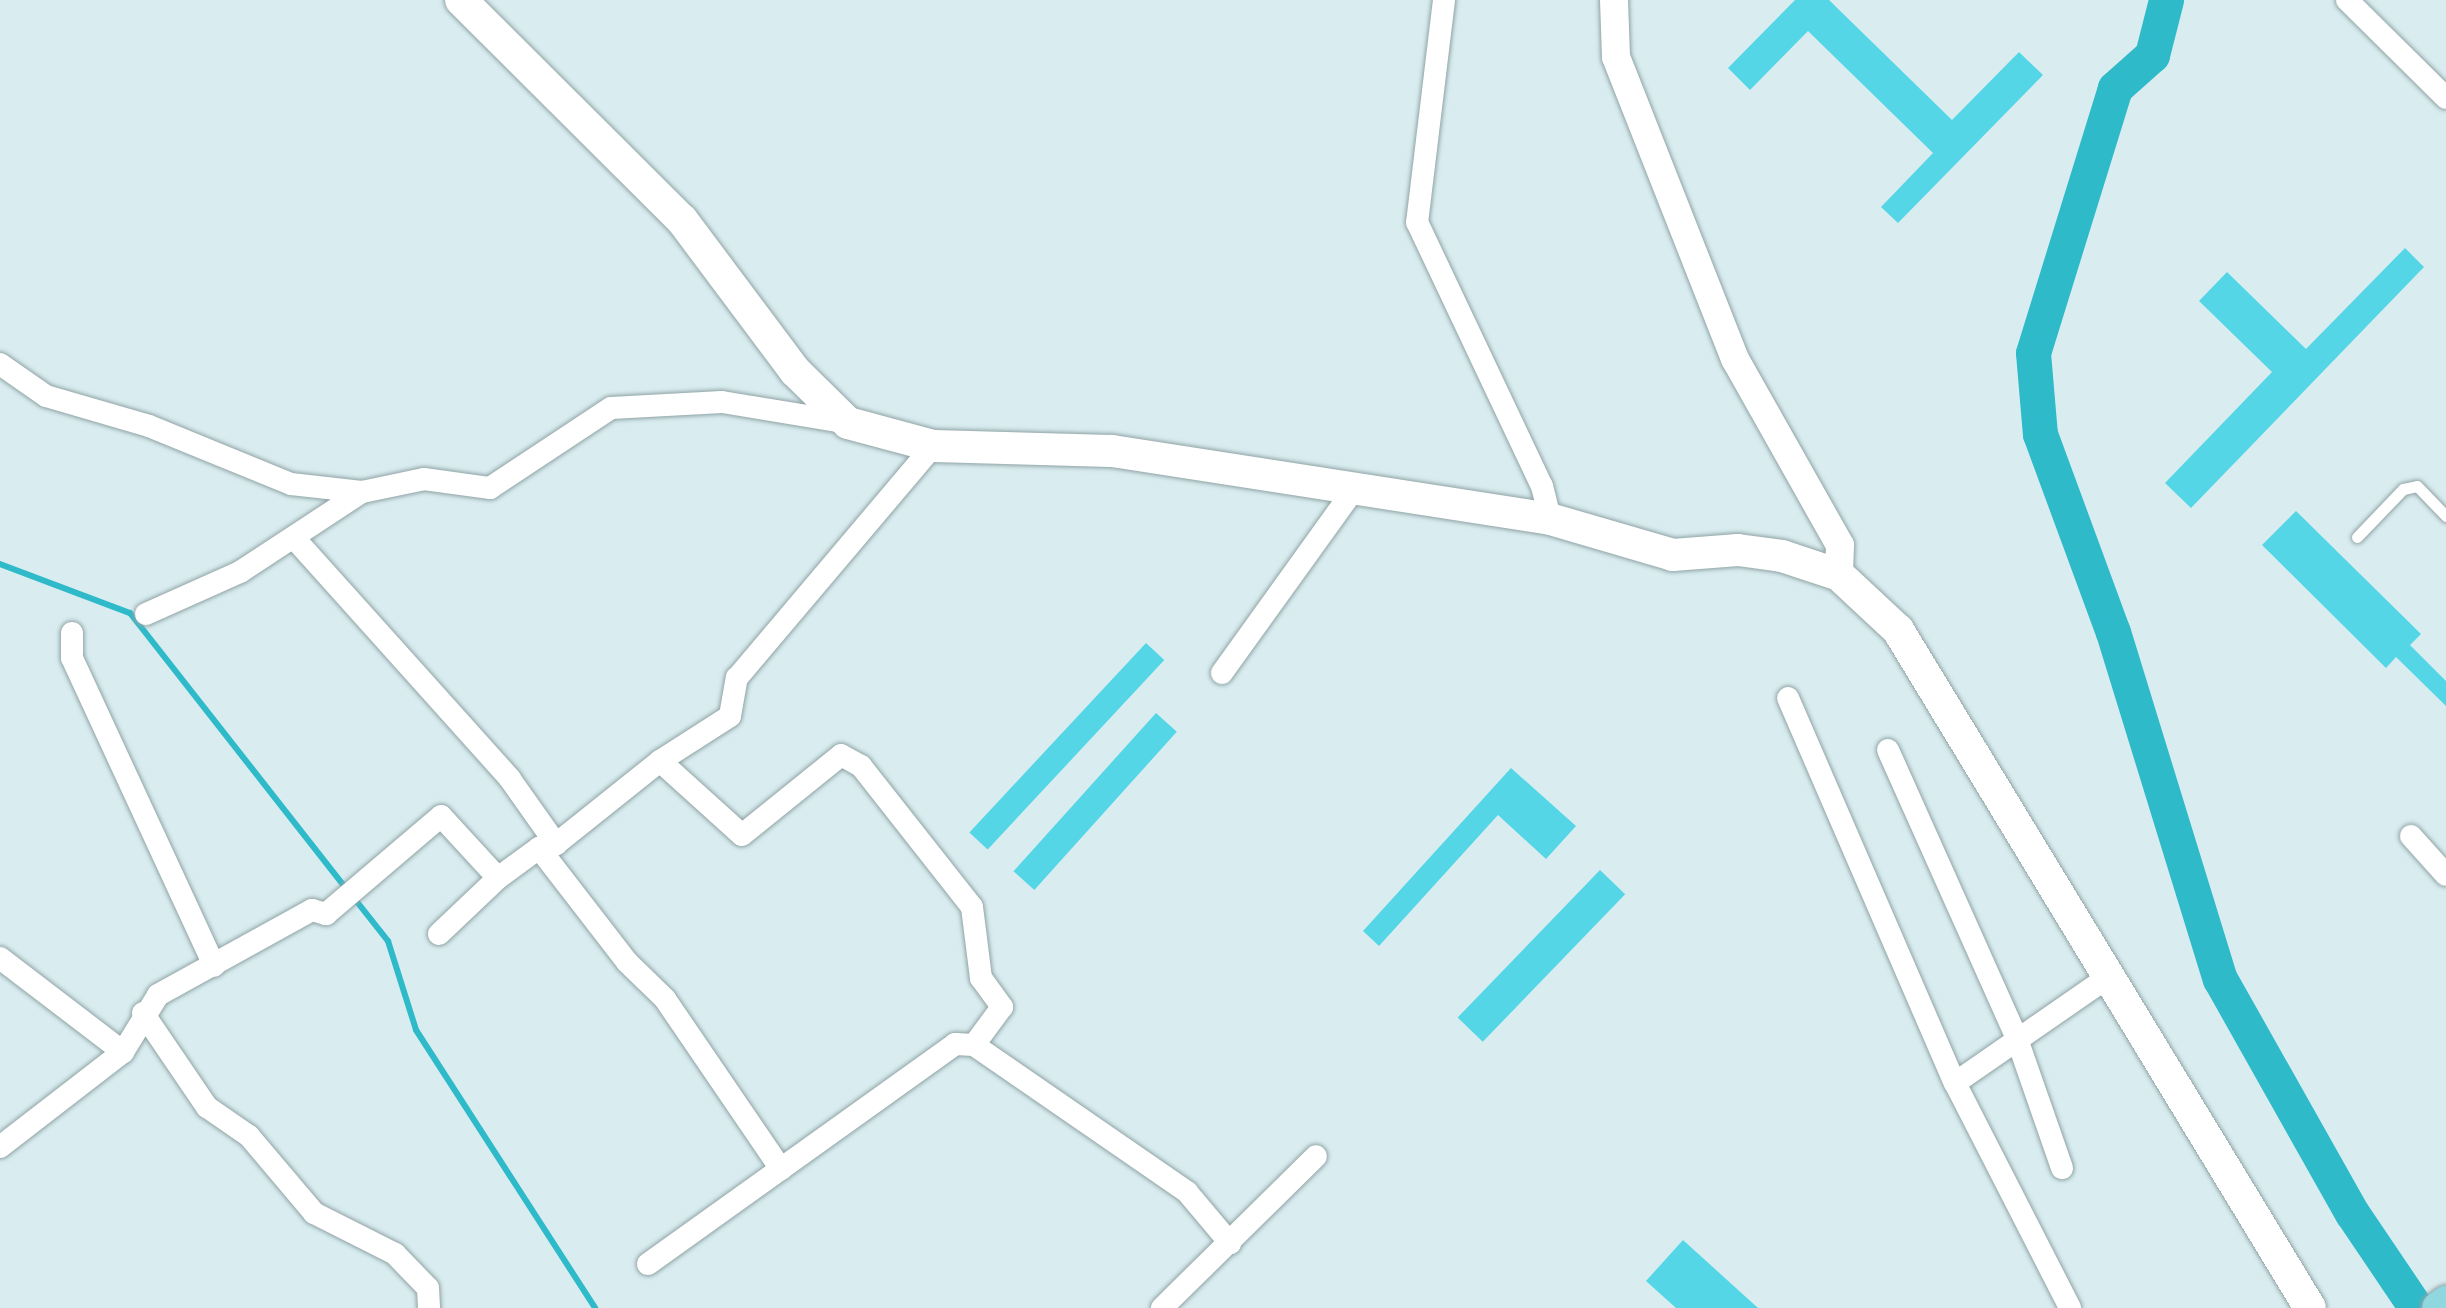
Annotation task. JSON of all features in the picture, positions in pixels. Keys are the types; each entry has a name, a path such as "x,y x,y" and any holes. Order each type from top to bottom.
{"main road":[{"path":"461,0 682,220 795,371 848,423 934,446 1112,451 1550,519 1672,555 1738,550 1782,556 1839,575 1898,630 2310,1308"},
{"path":"2439,1308 2446,1303"}],"street":[{"path":"1444,0 1417,222 1542,486 1550,519"},
{"path":"1614,0 1616,57 1735,359 1840,544 1839,575"},
{"path":"2348,0 2446,98"},
{"path":"0,364 46,396 149,426 291,484 362,492 424,479 490,488 611,408 722,402 848,423"},
{"path":"439,934 498,878 548,846 660,761 730,716 737,678 934,446"},
{"path":"1222,672 1353,491"},
{"path":"146,614 295,539 362,492"},
{"path":"295,539 510,780 548,846 627,962 666,998 782,1169"},
{"path":"72,633 72,658 214,966"},
{"path":"1788,698 1955,1082 2070,1308"},
{"path":"1888,750 2016,1036 2062,1168"},
{"path":"660,761 742,835 841,756 861,766 972,907 981,978 1002,1007 974,1046"},
{"path":"0,1147 124,1052 143,1013 158,995 312,910 326,914 440,816 498,878"},
{"path":"2411,836 2446,874"},
{"path":"0,958 124,1052"},
{"path":"1955,1082 2016,1036 2108,977"},
{"path":"143,1013 208,1108 250,1136 314,1213 395,1254 428,1288 429,1308"},
{"path":"648,1264 955,1044 974,1046 1187,1192 1230,1243"},
{"path":"1162,1308 1316,1156"}],"lane":[{"path":"2356,537 2403,489 2417,486 2446,516"}],"building":[{"path":"1795,0 1829,0 1952,120 2019,52 2043,75 1898,223 1881,207 1933,153 1808,31 1750,90 1728,68"},
{"path":"2405,248 2424,267 2191,508 2165,483 2272,372 2199,301 2227,272 2306,349"},
{"path":"2296,511 2421,634 2410,645 2446,681 2446,706 2396,657 2386,668 2262,545"},
{"path":"1146,643 1164,660 988,849 969,832"},
{"path":"1156,713 1177,732 1034,890 1013,871"},
{"path":"1511,768 1576,826 1546,859 1498,815 1379,946 1363,931"},
{"path":"1600,870 1625,894 1483,1042 1458,1017"},
{"path":"1683,1240 1758,1308 1676,1308 1646,1281"}],"waterway":[{"path":"2166,0 2152,55 2115,88 2033,353 2040,434 2113,632 2220,979 2352,1213 2416,1308"},
{"path":"0,564 130,613 346,888"},
{"path":"354,898 388,941 416,1030 595,1308"}]}
